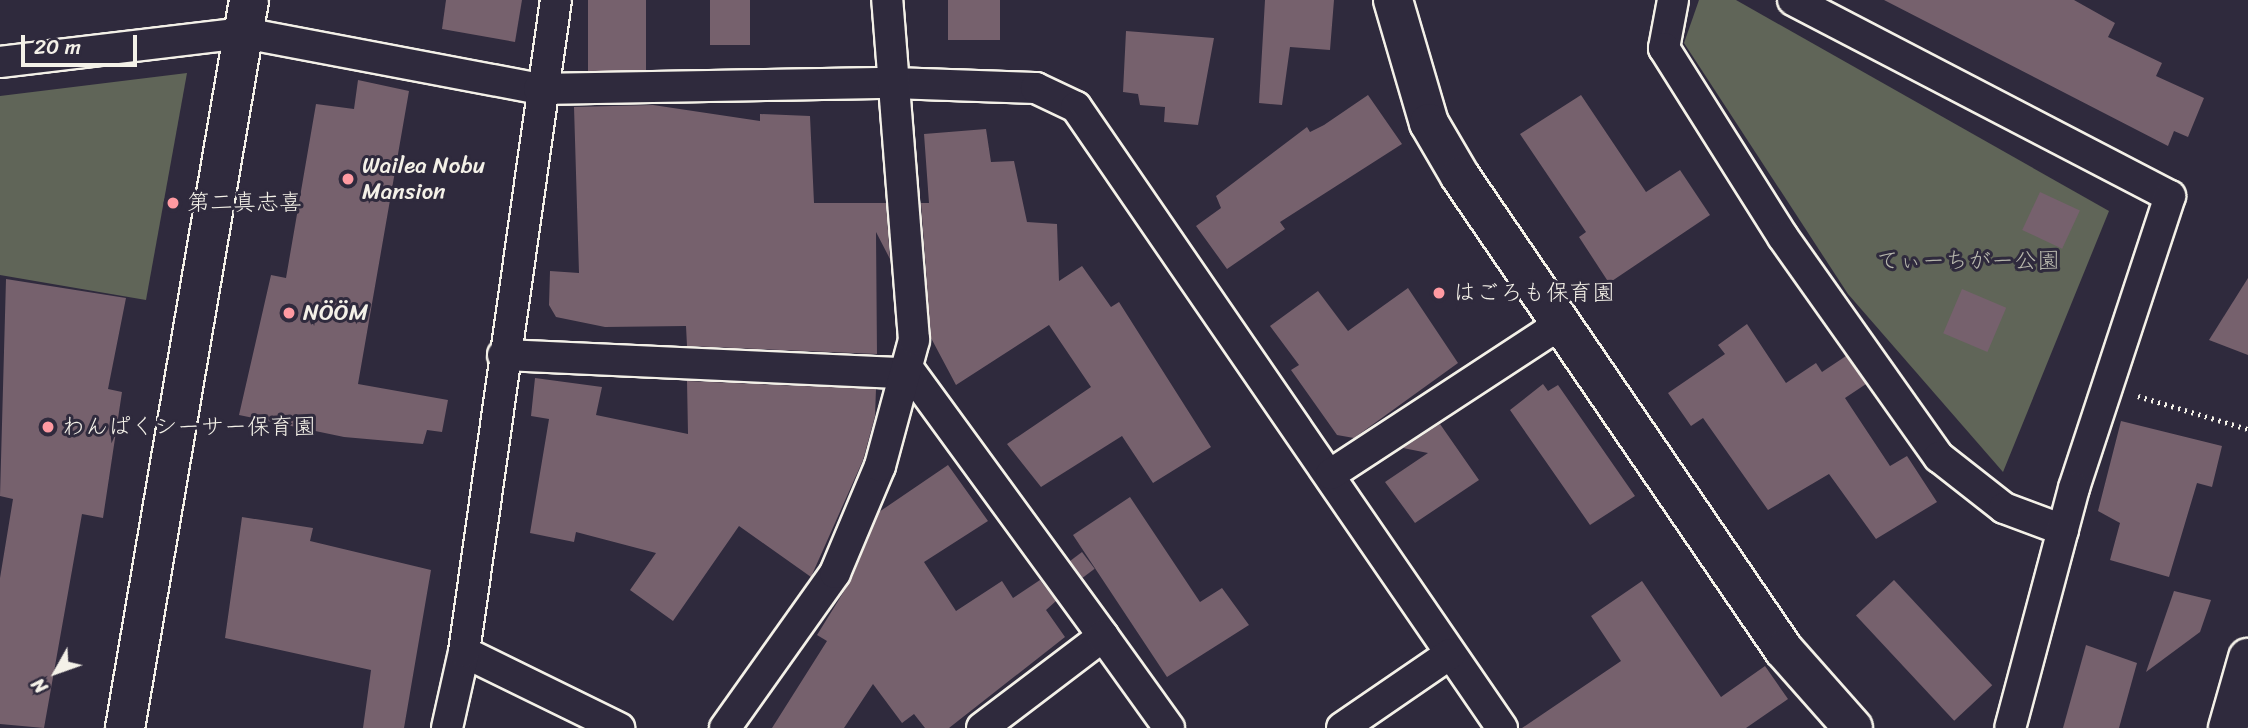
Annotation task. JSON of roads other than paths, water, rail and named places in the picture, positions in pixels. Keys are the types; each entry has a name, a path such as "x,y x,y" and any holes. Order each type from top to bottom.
{"street":[{"path":"447,728 464,652 539,89 556,0"},
{"path":"725,728 835,573 880,466 914,340 887,0"},
{"path":"1393,0 1429,123 1559,325 1784,650 1853,728"},
{"path":"1672,0 1664,48 1783,237 1939,457 2004,508 2063,530"},
{"path":"1793,0 2170,197 2063,530 2010,728"},
{"path":"125,728 247,16"},
{"path":"0,62 247,16 539,89 893,83 1036,88 1076,107 1331,474 1502,728"},
{"path":"1331,474 1559,325"},
{"path":"503,355 906,370"},
{"path":"906,370 1169,728"},
{"path":"982,728 1103,636"},
{"path":"464,652 619,728"},
{"path":"1342,728 1450,654"},
{"path":"2228,728 2248,658"}],"place":[{"name":"Wailea Nobu Mansion","path":"348,179"},
{"name":"第二真志喜","path":"173,203"},
{"name":"はごろも保育園","path":"1439,293"},
{"name":"NÖÖM","path":"289,313"},
{"name":"わんぱくシーサー保育園","path":"48,427"}],"park label":[{"name":"てぃーちがー公園","path":"1968,261"}]}
